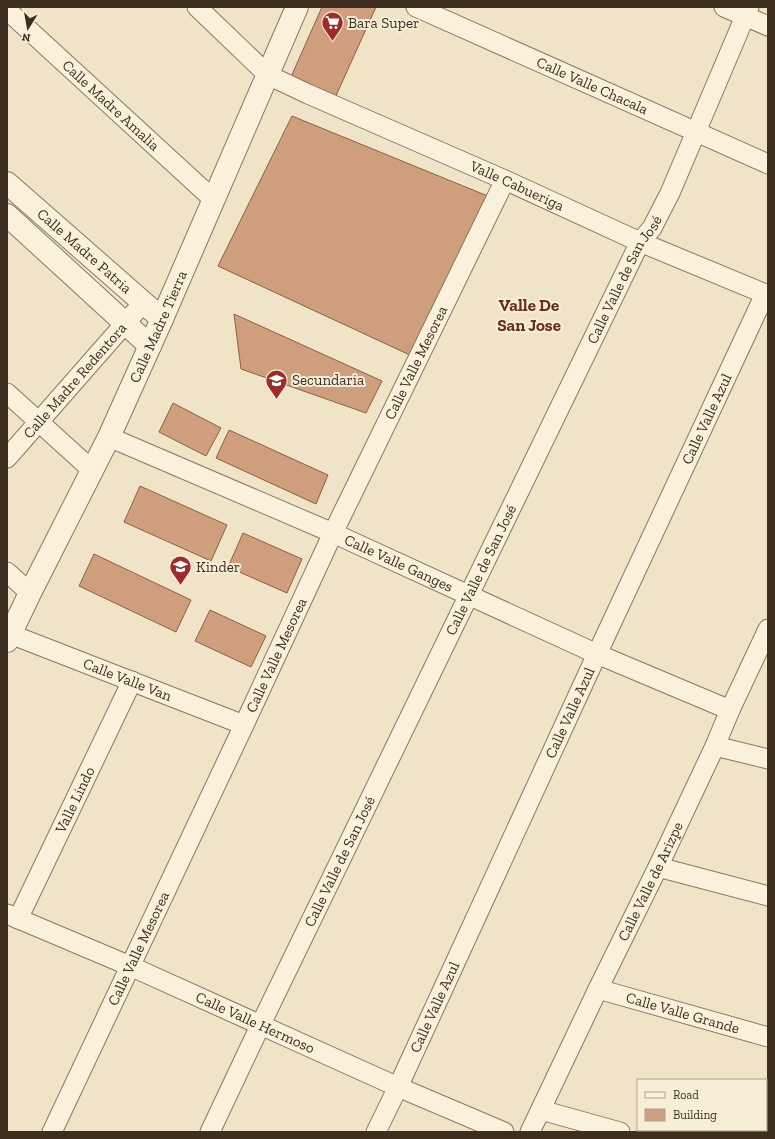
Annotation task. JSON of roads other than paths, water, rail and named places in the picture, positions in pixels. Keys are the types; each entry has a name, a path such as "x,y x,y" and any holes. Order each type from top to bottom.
{"street":[{"name":"Valle Cabueriga","path":"196,7 268,75 505,180 640,242 767,294"},
{"name":"Calle Madre Tierra","path":"9,637 110,437 297,7"},
{"name":"Calle Valle Chacala","path":"416,7 768,164"},
{"path":"724,7 747,11 768,26"},
{"name":"Calle Madre Amalia","path":"7,10 214,200"},
{"name":"Calle Valle de San José","path":"210,1132 640,242 652,228 670,193 747,11"},
{"name":"Calle Valle Mesorea","path":"52,1132 244,726 333,533 505,180"},
{"name":"Calle Madre Patria","path":"7,183 162,319"},
{"name":"Calle Madre Patria","path":"7,215 150,346"},
{"name":"Calle Valle Azul","path":"376,1132 597,654 767,294"},
{"name":"Calle Madre Redentora","path":"7,458 143,303"},
{"path":"7,393 93,471"},
{"name":"Calle Valle Ganges","path":"110,437 333,533 597,654 730,710"},
{"path":"7,572 30,593"},
{"name":"Calle Valle de Arizpe","path":"530,1132 658,867 768,629"},
{"name":"Calle Valle Van","path":"9,637 132,681 244,726"},
{"name":"Valle Lindo","path":"12,916 132,681"},
{"path":"715,746 768,759"},
{"path":"658,867 768,896"},
{"name":"Calle Valle Hermoso","path":"12,916 130,966 260,1026 504,1132"},
{"name":"Calle Valle Grande","path":"598,989 768,1037"},
{"path":"541,1110 620,1132"}],"place":[{"name":"Bara Super","path":"333,42"},
{"name":"Secundaria","path":"276,400"},
{"name":"Kinder","path":"180,586"}],"district":[{"name":"Valle De San Jose","path":"529,315"}]}
